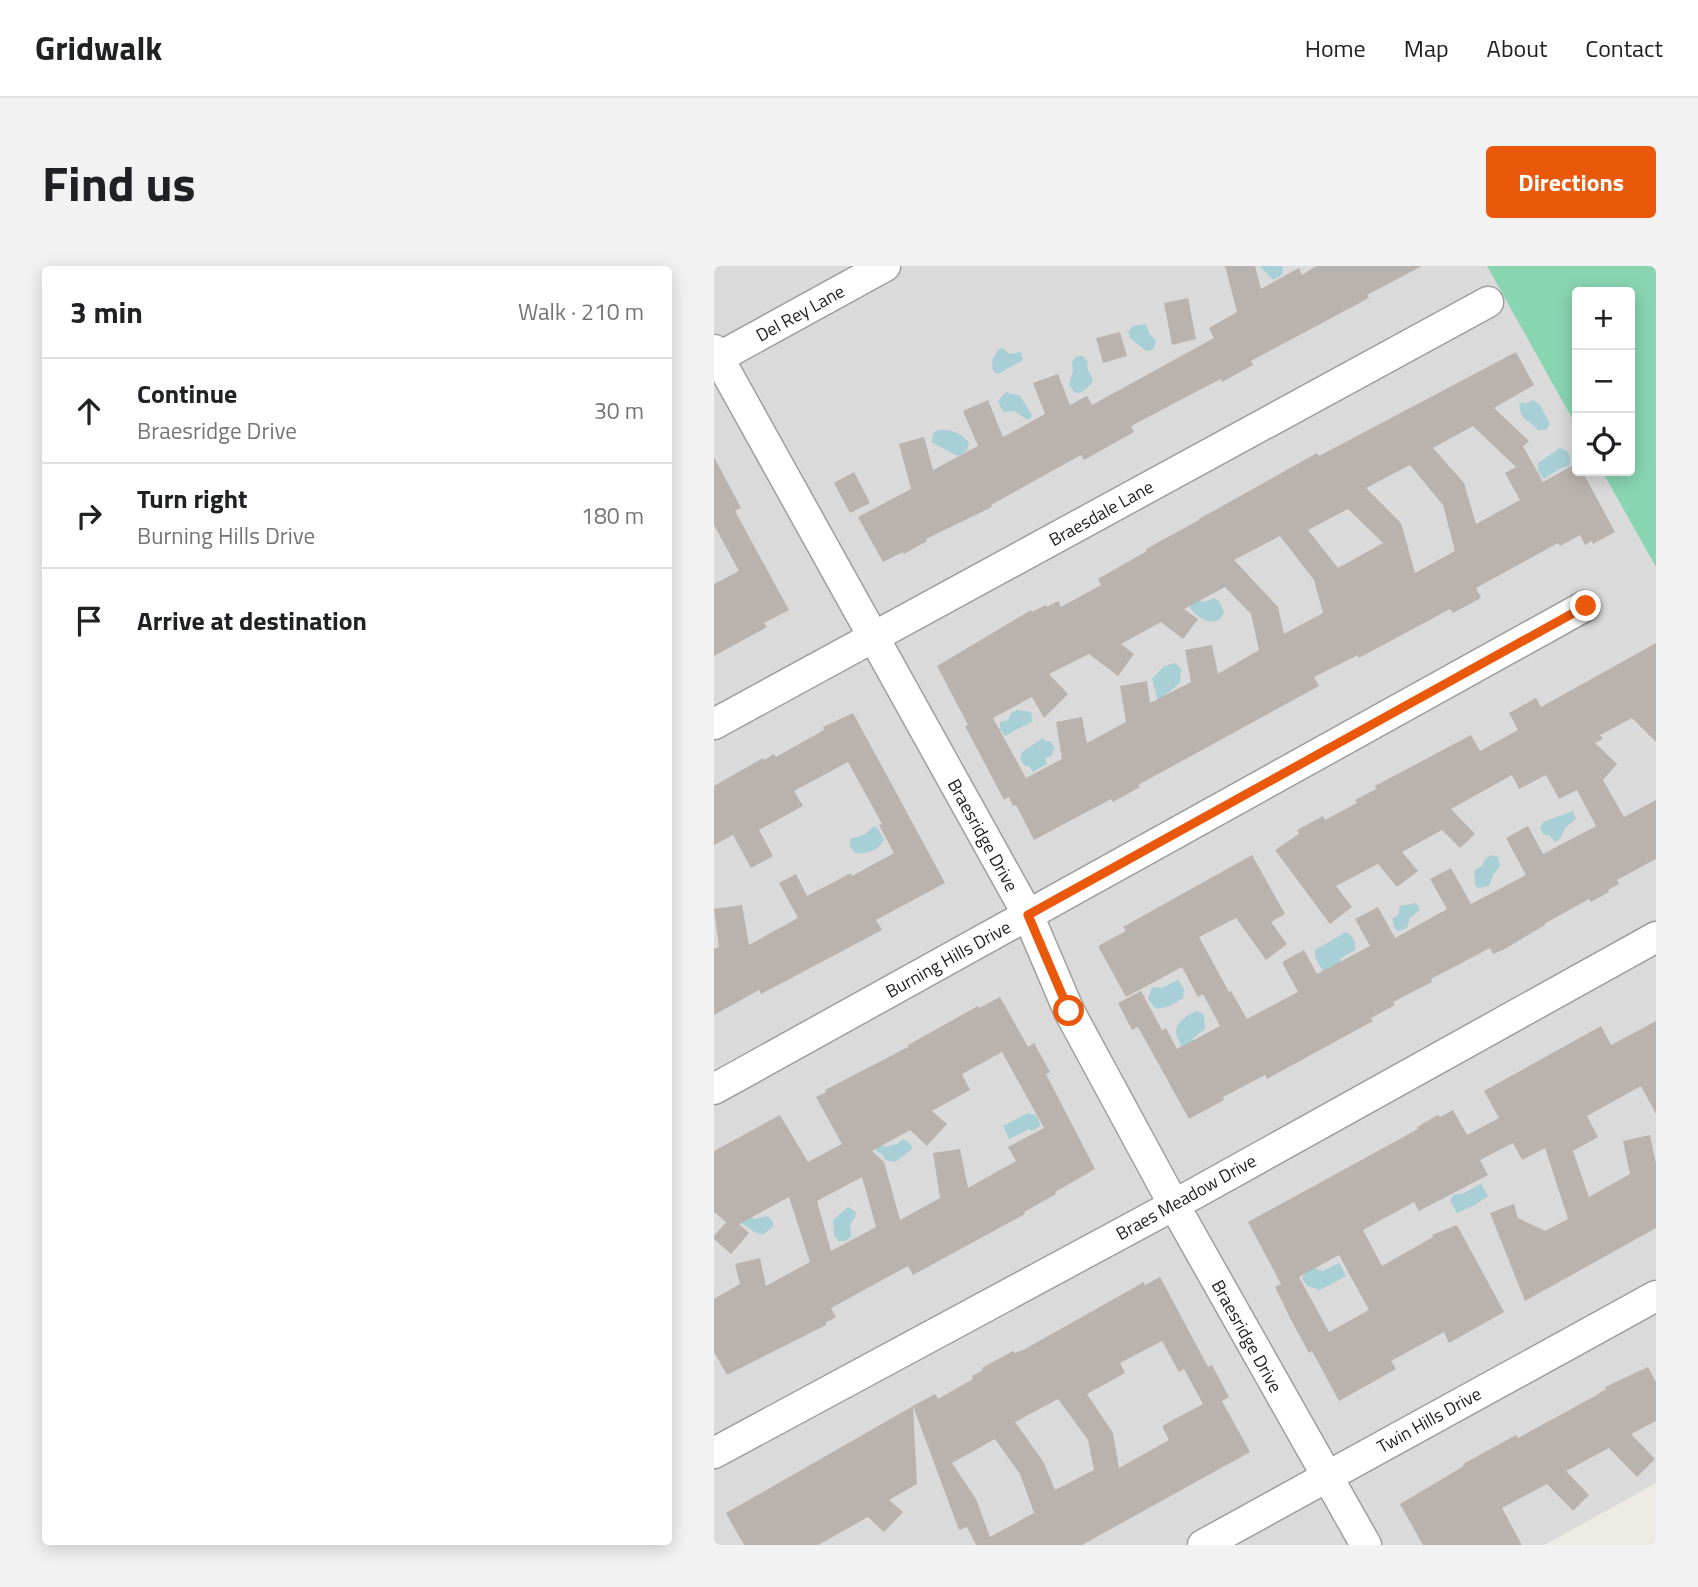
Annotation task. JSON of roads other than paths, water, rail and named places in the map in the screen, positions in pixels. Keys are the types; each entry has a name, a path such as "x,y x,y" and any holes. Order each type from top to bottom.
{"street":[{"name":"Del Rey Lane","path":"715,355 885,266"},
{"name":"Braesdale Lane","path":"714,724 1488,302"},
{"name":"Braesridge Drive","path":"715,355 1028,915 1069,1011 1174,1205 1366,1545"},
{"name":"Burning Hills Drive","path":"714,1088 1586,606"},
{"name":"Braes Meadow Drive","path":"714,1453 1174,1205 1656,937"},
{"name":"Twin Hills Drive","path":"1203,1545 1656,1296"}],"water":[{"path":"1260,266 1282,266 1283,271 1279,277 1272,279"},
{"path":"1146,324 1156,341 1153,350 1146,351 1130,338 1128,332 1133,326"},
{"path":"1003,348 1009,354 1021,352 1023,360 998,374 993,371 992,360 999,349"},
{"path":"1077,356 1087,360 1093,380 1086,390 1075,393 1069,385 1073,371 1072,362"},
{"path":"1006,392 1020,396 1032,415 1031,418 1028,420 1014,411 1003,412 998,401"},
{"path":"1533,400 1540,405 1550,424 1546,430 1538,430 1521,414 1519,404"},
{"path":"952,431 963,437 969,443 967,451 958,456 931,442 934,432"},
{"path":"1560,448 1569,454 1569,466 1544,479 1538,471 1538,463"},
{"path":"1214,598 1219,601 1224,612 1217,621 1203,619 1190,608 1191,604 1199,599 1203,602"},
{"path":"1175,663 1181,669 1180,683 1158,701 1152,679 1164,666"},
{"path":"1012,712 1031,712 1033,721 1005,736 1000,729 1000,722 1008,720"},
{"path":"1043,738 1050,741 1055,749 1053,755 1045,759 1047,764 1033,772 1020,759 1022,752"},
{"path":"1573,811 1576,819 1565,828 1559,839 1555,842 1549,835 1544,835 1540,829 1543,822"},
{"path":"877,827 884,840 882,844 872,851 855,853 850,847 850,839 864,835"},
{"path":"1492,855 1498,857 1500,866 1489,886 1478,888 1475,885 1474,871"},
{"path":"1416,903 1420,910 1410,918 1407,928 1399,931 1395,929 1392,919 1398,915 1400,906"},
{"path":"1346,932 1353,939 1355,950 1340,959 1342,965 1324,973 1315,957 1315,950"},
{"path":"1178,980 1184,989 1183,998 1170,1006 1156,1009 1148,999 1152,987 1162,988"},
{"path":"1197,1011 1204,1015 1205,1029 1181,1048 1176,1032 1178,1024"},
{"path":"1028,1113 1036,1115 1041,1126 1009,1139 1003,1126"},
{"path":"903,1139 911,1144 912,1149 895,1162 885,1160 882,1154 876,1151 881,1144 885,1147 897,1144"},
{"path":"1481,1184 1488,1196 1457,1213 1450,1201 1453,1195 1464,1193"},
{"path":"848,1207 856,1212 850,1224 851,1237 846,1241 839,1241 834,1236 833,1220"},
{"path":"745,1211 754,1219 768,1216 773,1227 764,1234 756,1233 741,1223"},
{"path":"1339,1263 1346,1276 1320,1290 1307,1286 1302,1278 1310,1267 1323,1271"}]}
